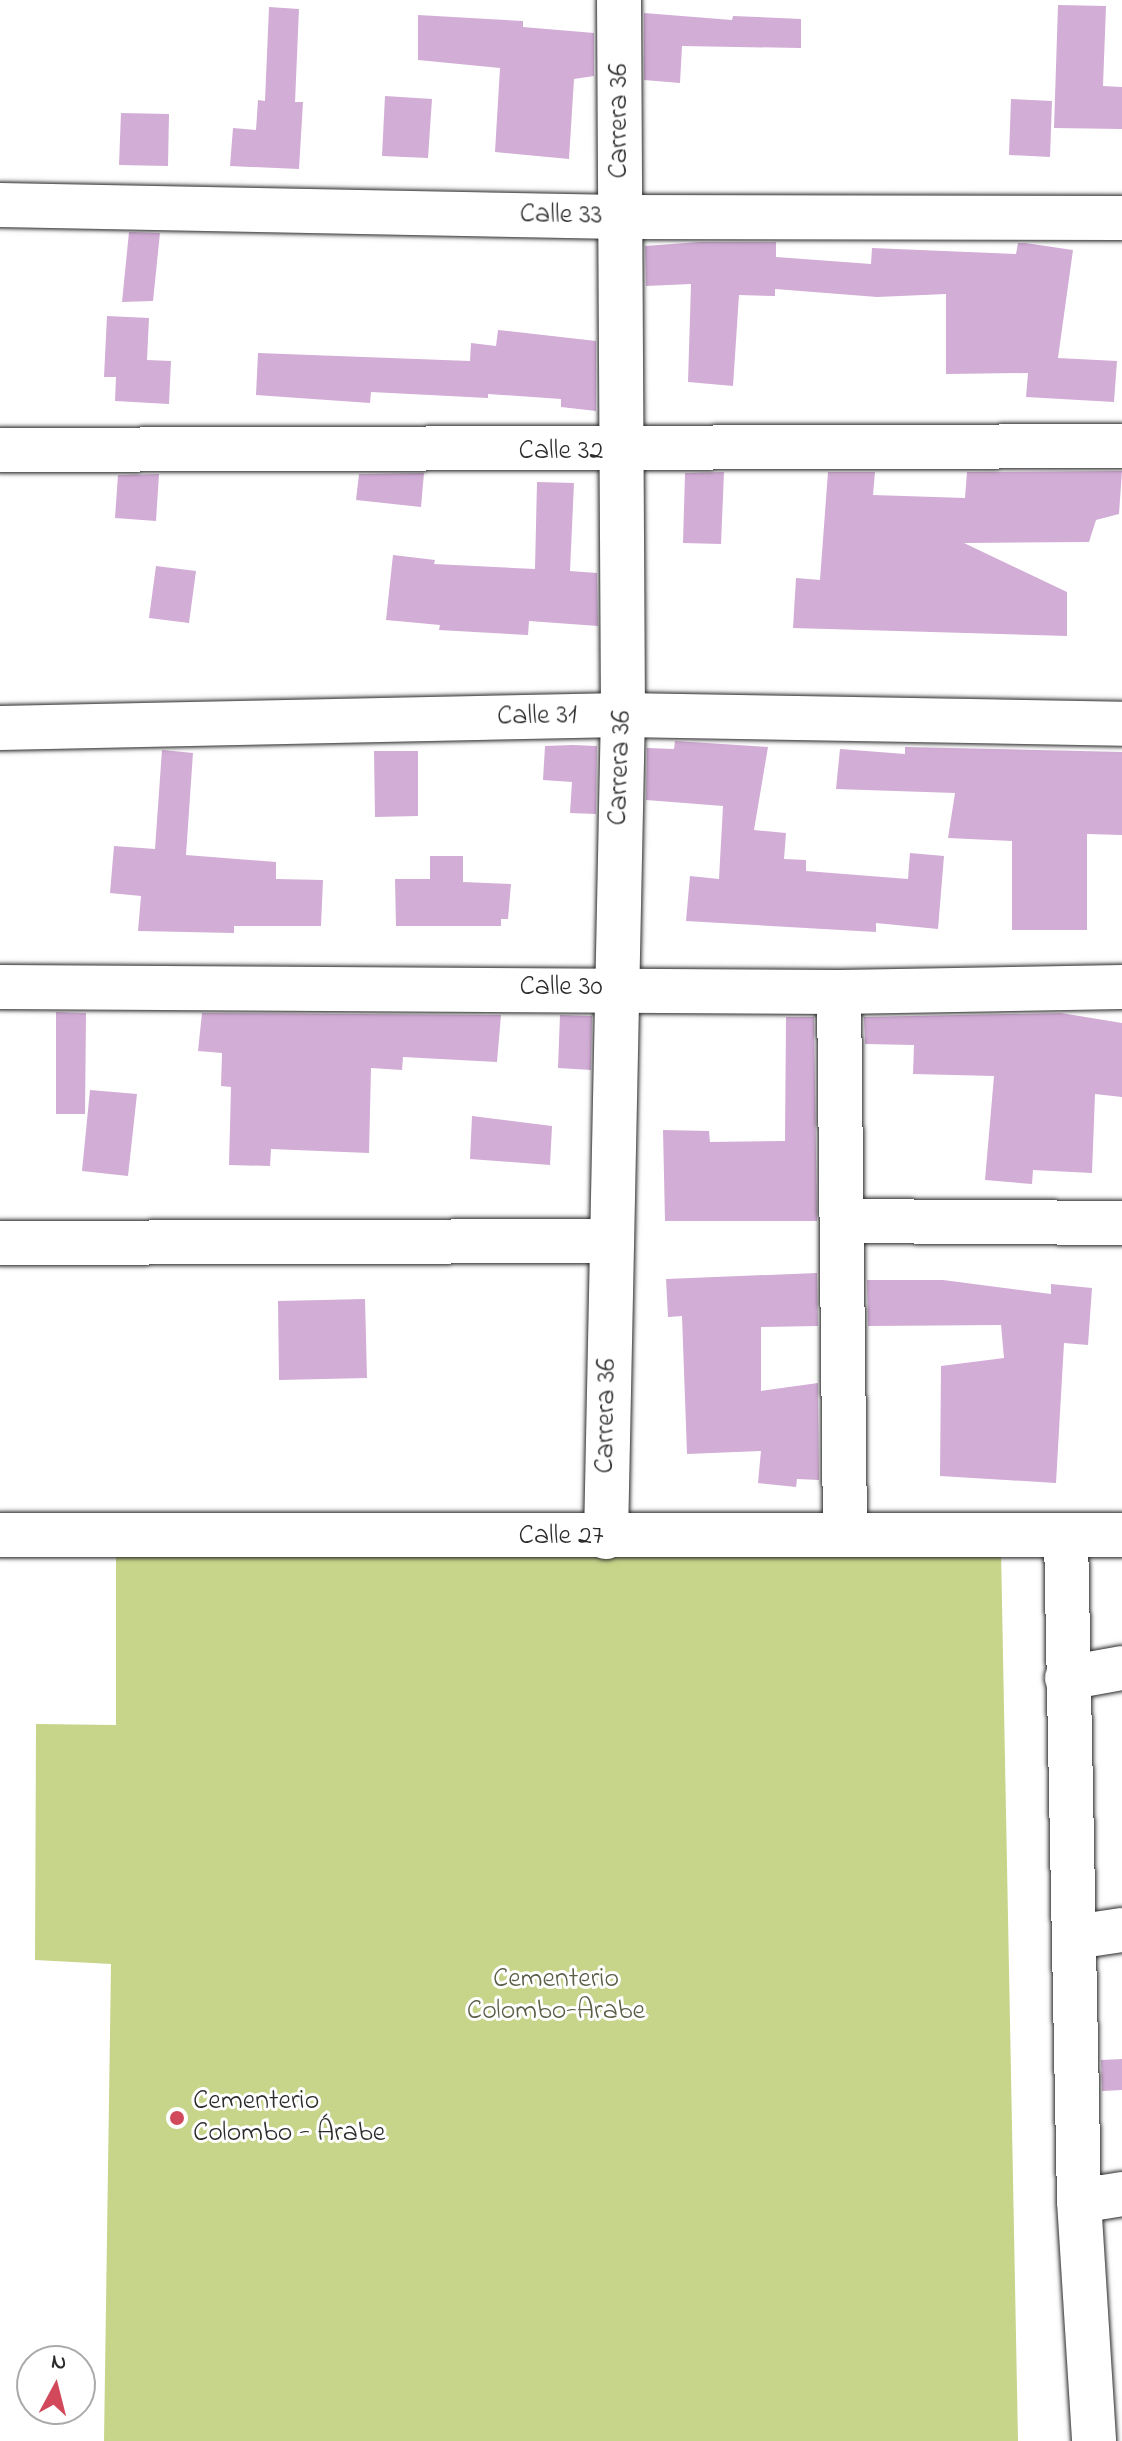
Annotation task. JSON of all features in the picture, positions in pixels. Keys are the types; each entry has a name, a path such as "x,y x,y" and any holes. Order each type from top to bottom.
{"street":[{"name":"Carrera 36","path":"606,1537 614,988 623,715 624,452 619,0"},
{"name":"Calle 33","path":"0,205 620,217 1122,218"},
{"name":"Calle 32","path":"0,450 624,452 1122,446"},
{"name":"Calle 31","path":"0,728 623,715 1122,724"},
{"name":"Calle 30","path":"0,987 614,988 839,992 1122,987"},
{"path":"839,992 845,1533"},
{"path":"842,1221 1122,1223"},
{"path":"0,1243 610,1241"},
{"name":"Calle 27","path":"0,1535 1122,1535"},
{"path":"1066,1536 1079,2201 1094,2441"},
{"path":"1067,1678 1122,1668"},
{"path":"1075,1937 1122,1930"},
{"path":"1079,2201 1122,2194"}],"green space":[{"name":"Cementerio Colombo-Arabe","path":"116,1549 1001,1550 1018,2441 104,2441 111,1964 35,1960 36,1724 116,1725"}],"building":[{"path":"1058,5 1106,6 1103,86 1122,87 1122,129 1054,128"},
{"path":"269,7 299,9 295,102 303,102 299,169 230,166 233,128 256,130 258,100 265,101"},
{"path":"644,13 732,20 733,16 801,19 801,48 682,46 680,83 644,80"},
{"path":"418,15 523,21 523,27 594,33 594,76 574,79 569,159 495,152 500,68 418,60"},
{"path":"385,96 432,99 428,158 382,156"},
{"path":"1011,99 1052,101 1050,157 1009,155"},
{"path":"121,113 169,114 168,166 119,165"},
{"path":"129,232 160,233 153,301 122,302"},
{"path":"776,242 776,257 871,264 872,248 1016,254 1018,243 1025,243 1073,250 1058,358 1117,361 1114,402 1026,397 1028,373 946,374 946,294 877,297 775,289 775,296 739,295 733,386 688,382 691,284 646,286 645,246"},
{"path":"107,316 149,318 147,360 171,361 169,404 115,401 116,377 104,377"},
{"path":"498,330 596,341 596,411 561,407 561,399 488,394 488,398 371,392 370,403 256,395 258,353 470,361 471,343 496,346"},
{"path":"1122,471 1119,514 1096,520 1089,542 964,543 1067,592 1067,636 793,628 796,578 820,580 828,472 875,472 873,495 965,498 967,472"},
{"path":"724,472 721,544 683,543 685,473"},
{"path":"424,473 421,507 356,500 359,474"},
{"path":"159,474 156,521 115,518 118,475"},
{"path":"537,482 574,483 570,571 597,573 598,626 529,621 528,635 439,630 440,625 386,620 393,555 435,560 434,564 535,569"},
{"path":"156,566 196,571 189,623 149,618"},
{"path":"675,741 768,747 754,830 786,833 784,859 806,860 806,871 908,879 910,853 944,856 938,929 876,923 876,932 686,921 690,876 719,879 723,806 646,800 647,748 674,749"},
{"path":"545,746 597,746 596,814 570,813 572,782 543,780"},
{"path":"905,747 1122,752 1122,835 1087,834 1087,930 1012,930 1012,841 948,838 955,793 836,789 840,749 905,754"},
{"path":"162,750 193,753 186,855 276,862 276,879 323,880 321,926 234,926 234,933 138,931 141,896 110,893 114,846 155,849"},
{"path":"374,751 418,751 418,816 375,817"},
{"path":"430,856 463,856 463,882 511,884 508,919 501,919 501,926 396,926 395,879 430,879"},
{"path":"56,1012 86,1013 85,1114 56,1114"},
{"path":"202,1013 501,1015 497,1062 403,1057 402,1070 371,1068 369,1153 271,1149 270,1166 229,1165 231,1087 221,1086 222,1053 198,1051"},
{"path":"1061,1013 1122,1023 1122,1097 1095,1094 1092,1173 1033,1170 1032,1184 985,1180 994,1076 913,1074 914,1045 865,1044 864,1017"},
{"path":"560,1015 592,1016 591,1070 558,1068"},
{"path":"786,1017 814,1017 817,1221 665,1221 663,1130 709,1131 710,1142 785,1141"},
{"path":"90,1090 137,1094 128,1176 82,1171"},
{"path":"472,1116 552,1126 550,1165 470,1159"},
{"path":"817,1273 818,1326 761,1327 761,1391 818,1383 819,1480 797,1479 796,1487 758,1483 761,1451 687,1454 682,1316 668,1317 666,1279"},
{"path":"867,1280 943,1280 1051,1294 1051,1284 1092,1288 1088,1345 1064,1343 1056,1483 940,1476 941,1366 1004,1358 1001,1325 868,1326"},
{"path":"365,1299 367,1378 279,1380 278,1301"},
{"path":"1122,2059 1122,2090 1102,2091 1101,2060"}],"place":[{"name":"Cementerio Colombo - Árabe","path":"177,2118"}]}
